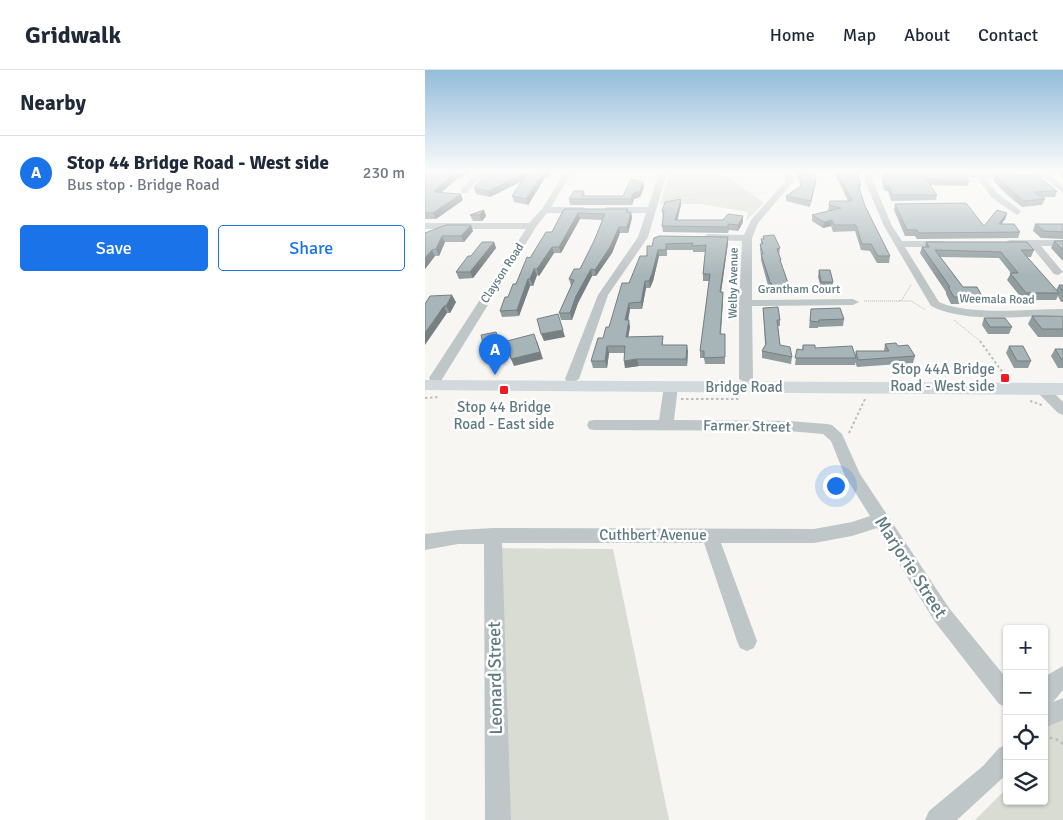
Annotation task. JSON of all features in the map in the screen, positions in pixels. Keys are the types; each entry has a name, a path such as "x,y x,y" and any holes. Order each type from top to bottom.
{"main road":[{"name":"Bridge Road","path":"429,381 1039,385 1063,381"},
{"name":"Bridge Road","path":"571,382 671,386 746,383 1009,381 1063,389"}],"street":[{"name":"Clayson Road","path":"429,381 532,226 548,205"},
{"path":"571,382 603,295 648,237 653,205"},
{"name":"Welby Avenue","path":"746,383 745,303 747,238 754,222 769,205"},
{"name":"Weemala Road","path":"884,205 888,226 935,304 945,313 1063,312"},
{"path":"1007,205 1017,212"},
{"path":"545,210 651,210"},
{"path":"425,234 429,226 532,226"},
{"path":"700,237 747,238"},
{"path":"1034,243 1058,272"},
{"path":"995,244 1063,243"},
{"path":"900,244 957,244"},
{"name":"Grantham Court","path":"745,303 859,302"},
{"path":"1039,385 1063,410"},
{"path":"667,424 671,386"},
{"name":"Farmer Street","path":"594,425 802,426 827,430"},
{"name":"Marjorie Street","path":"827,430 837,438 853,476 953,631 1003,691"},
{"name":"Cuthbert Avenue","path":"425,542 458,537 493,535 814,536 880,520"},
{"name":"Leonard Street","path":"493,535 498,820"},
{"path":"710,536 747,642"},
{"path":"1048,690 1051,685 1063,677"},
{"path":"1048,715 1063,709"},
{"path":"938,820 991,774 1003,760"}],"path":[{"path":"899,301 909,290"},
{"path":"859,302 911,301 928,311"},
{"path":"954,320 941,312 945,313 954,320 980,341 1009,381"},
{"path":"848,434 866,397"},
{"path":"1048,737 1058,740 1063,744"}],"shaded area":[{"path":"707,205 762,205 746,221 748,212"},
{"path":"493,548 613,549 669,820 499,820"},
{"path":"1063,717 1063,820 975,820 1003,792 1003,805 1048,805 1048,725"}],"building":[{"path":"425,205 445,205 433,213 425,213"},
{"path":"664,205 679,205 675,220 723,220 728,214 743,216 738,225 728,224 728,227 662,226 664,211 662,211"},
{"path":"829,205 865,205 890,256 878,256 871,244 862,244 856,225 834,225 832,220 824,222 812,215 841,208"},
{"path":"895,205 968,205 984,226 997,210 1007,213 999,224 1014,224 1020,232 919,233 917,230 907,230"},
{"path":"564,209 628,209 626,212 631,212 627,227 619,227 610,247 595,270 591,269 576,296 570,313 559,313 574,280 569,279 574,269 580,269 605,214 578,213 559,247 552,247 537,269 534,269 530,279 528,279 517,310 500,311 505,297 508,297 513,284 516,284 527,257 530,258 546,232 552,232"},
{"path":"484,210 479,215 470,215"},
{"path":"1035,224 1063,224 1063,232 1044,231"},
{"path":"446,225 471,225 461,236 442,236 436,249 432,250 425,258 425,233"},
{"path":"774,235 780,248 777,249 788,283 775,287 770,282 761,254 763,254 760,244 763,244 761,239 764,239 763,236"},
{"path":"659,236 728,237 720,292 723,292 720,334 725,334 725,357 704,358 704,351 700,351 710,274 703,274 706,245 692,246 693,243 666,244 666,250 658,250 652,274 649,281 645,281 641,302 629,303 625,320 629,320 626,337 663,336 662,345 687,345 686,359 637,359 624,361 625,346 607,346 605,361 591,361 598,338 603,338 606,327 609,327 622,283 629,283 640,256 647,256 647,246 652,246 654,238"},
{"path":"1054,241 1063,241 1063,250"},
{"path":"482,242 494,242 470,272 456,272 468,256 471,256"},
{"path":"926,242 1027,242 1034,250 1021,250 1059,293 1026,293 1010,273 1018,273 1001,252 935,250 963,287 977,287 983,298 954,297 948,287 950,287 922,247 929,247"},
{"path":"819,270 830,270 833,282 821,282"},
{"path":"452,295 425,333 425,304 430,296"},
{"path":"778,307 780,320 777,320 780,345 790,347 792,357 762,351 766,344 763,308"},
{"path":"840,308 844,319 819,320 819,322 810,321 811,309"},
{"path":"558,314 563,330 541,334 537,319"},
{"path":"1032,316 1063,316 1063,329 1042,329"},
{"path":"984,318 1005,318 1012,327 990,327"},
{"path":"496,332 500,348 485,352 481,335"},
{"path":"534,334 540,352 511,359 507,341"},
{"path":"896,343 898,346 908,345 915,356 858,360 856,351 889,351 885,344"},
{"path":"803,345 815,345 815,348 852,346 856,358 795,358 797,349 803,350"},
{"path":"1009,346 1023,346 1031,361 1017,361"},
{"path":"1055,349 1063,349 1063,360 1062,360"}],"place":[{"name":"Stop 44 Bridge Road - West side","path":"495,375"},
{"name":"Stop 44A Bridge Road - West side","path":"1005,378"},
{"name":"Stop 44 Bridge Road - East side","path":"504,390"}]}
